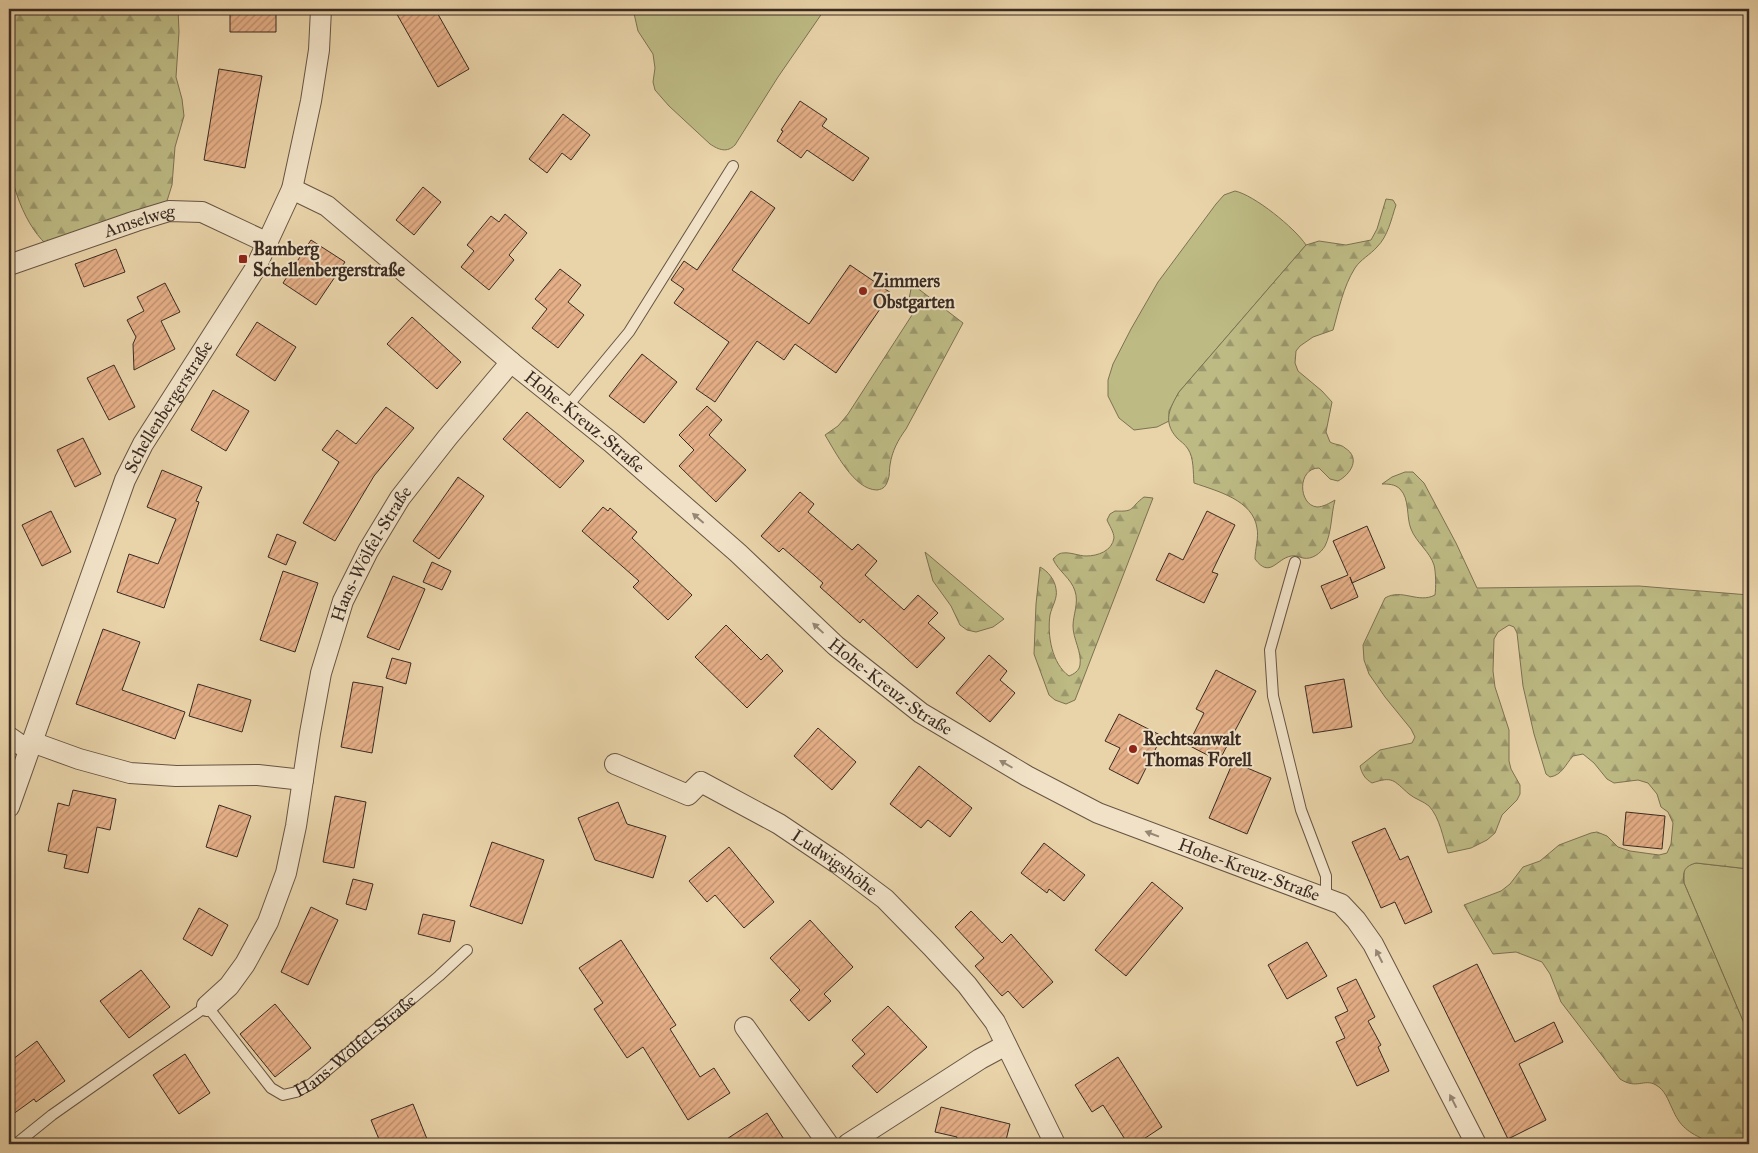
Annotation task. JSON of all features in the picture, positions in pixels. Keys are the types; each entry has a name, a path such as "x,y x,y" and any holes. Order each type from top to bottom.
{"street":[{"name":"Schellenbergerstraße","path":"9,807 125,480 143,444 255,269 292,189 311,101 319,50 321,9"},
{"name":"Hohe-Kreuz-Straße","path":"292,189 327,206 512,362 612,443 738,553 836,646 921,713 1009,766 1098,813 1341,904 1356,920 1373,944 1476,1144"},
{"name":"Amselweg","path":"9,265 169,211 202,212 268,243"},
{"name":"Hans-Wölfel-Straße","path":"207,1006 229,986 245,964 268,922 286,873 296,826 310,733 322,673 343,601 368,551 400,498 447,438 512,362"},
{"path":"9,737 19,744 31,745 130,773 176,776 258,775 303,780"},
{"name":"Ludwigshöhe","path":"614,764 688,795 701,782 779,824 837,863 885,899 932,946 967,985 995,1022 1055,1144"},
{"path":"746,1027 828,1144"},
{"path":"848,1144 980,1059 1006,1045"}],"lane":[{"path":"568,407 630,332 733,166"},
{"path":"1295,562 1270,650 1272,696 1301,810 1326,876 1326,898"},
{"name":"Hans-Wölfel-Straße","path":"16,1144 52,1115 207,1006 271,1088 283,1095 296,1092 311,1084 467,950"}],"green space":[{"path":"9,9 69,9 78,13 94,9 178,9 179,32 176,77 184,116 175,147 172,185 166,204 46,244 37,234 17,195 8,151 15,113 9,98"},
{"path":"633,9 825,9 778,77 735,145 726,150 710,144 669,106 655,90 653,82 655,68 653,54 638,31"},
{"path":"1235,191 1253,199 1274,213 1306,245 1179,392 1169,411 1169,421 1157,427 1134,430 1119,418 1108,396 1108,380 1113,364 1158,282 1216,204 1224,195"},
{"path":"1386,199 1393,200 1396,205 1389,228 1381,243 1357,265 1351,275 1333,330 1313,337 1296,351 1295,363 1298,371 1332,402 1326,432 1330,442 1342,446 1350,452 1353,461 1352,466 1347,474 1338,481 1330,479 1319,468 1307,474 1304,480 1303,494 1311,505 1319,507 1335,500 1329,535 1321,551 1310,558 1291,556 1269,568 1265,567 1260,565 1255,559 1258,536 1254,518 1249,510 1223,493 1194,483 1190,453 1172,432 1169,420 1170,409 1179,392 1306,245 1319,241 1346,245 1371,240 1377,229"},
{"path":"912,284 963,323 900,437 891,460 886,484 883,488 877,490 861,484 853,477 825,435 838,426 848,414 912,315 909,299"},
{"path":"1405,472 1413,472 1424,483 1456,543 1477,588 1639,586 1749,595 1749,869 1696,863 1687,867 1683,875 1684,883 1749,1035 1749,1144 1723,1145 1710,1143 1690,1132 1682,1124 1675,1115 1666,1095 1659,1087 1652,1083 1631,1084 1620,1079 1561,1002 1550,974 1542,962 1516,952 1493,954 1464,905 1501,891 1510,884 1523,867 1540,861 1559,845 1591,833 1597,832 1607,836 1618,847 1630,851 1659,855 1667,853 1671,844 1673,823 1668,812 1661,807 1657,794 1648,783 1638,780 1614,783 1607,779 1594,763 1583,754 1573,756 1558,774 1550,777 1546,774 1523,686 1517,633 1514,627 1509,625 1498,632 1494,639 1493,671 1495,687 1509,730 1509,761 1511,769 1520,785 1520,794 1517,800 1502,815 1495,833 1487,840 1471,848 1448,853 1439,822 1429,806 1411,796 1392,781 1384,780 1372,783 1363,774 1360,766 1380,750 1412,743 1415,737 1369,674 1364,660 1363,645 1385,598 1391,595 1422,598 1435,595 1434,565 1411,529 1407,503 1403,493 1396,486 1382,484 1392,477"},
{"path":"1144,497 1153,498 1075,700 1066,704 1055,700 1049,695 1034,654 1040,567 1051,576 1054,582 1056,596 1050,615 1050,640 1058,664 1069,676 1079,669 1080,665 1080,655 1073,626 1076,595 1071,582 1053,559 1062,553 1091,556 1104,552 1113,543 1114,538 1107,520 1110,514 1115,511 1129,510"},
{"path":"925,552 1004,619 993,627 976,632 967,630 960,625 951,606 933,581"},
{"path":"1696,863 1749,869 1749,1035 1684,883 1684,870 1688,865"}],"building":[{"path":"230,9 276,9 276,32 230,32"},
{"path":"394,9 435,9 469,69 438,87"},
{"path":"219,69 262,76 245,168 204,160"},
{"path":"800,101 827,119 822,126 869,158 853,181 807,150 801,158 777,141 783,131 781,130"},
{"path":"563,114 590,135 571,160 562,153 547,173 529,159"},
{"path":"423,187 441,202 414,235 396,220"},
{"path":"751,191 775,208 732,270 809,324 850,265 891,293 836,373 795,344 784,360 757,341 715,402 696,389 729,342 674,303 684,289 671,280 684,261 697,270"},
{"path":"505,214 527,233 509,255 514,260 489,290 461,267 474,251 467,245 491,216 499,222"},
{"path":"311,240 345,262 316,305 283,283"},
{"path":"116,249 125,272 84,287 75,264"},
{"path":"560,269 581,285 568,302 584,315 558,348 532,328 547,309 535,299"},
{"path":"165,283 180,312 161,321 175,349 134,370 133,344 136,337 127,320 144,311 137,297"},
{"path":"412,317 461,362 437,389 387,344"},
{"path":"257,322 296,347 275,381 236,355"},
{"path":"642,354 677,382 644,423 609,396"},
{"path":"114,365 135,407 109,420 87,378"},
{"path":"213,390 249,411 226,451 191,430"},
{"path":"707,406 722,420 709,435 746,470 716,502 679,466 694,450 679,435"},
{"path":"386,407 414,428 374,476 335,541 303,523 339,462 322,450 337,430 356,444"},
{"path":"527,412 584,461 560,488 503,439"},
{"path":"83,438 101,474 75,487 57,450"},
{"path":"162,470 202,487 196,501 199,502 164,608 117,592 129,554 158,564 176,519 147,507"},
{"path":"458,477 484,496 439,559 413,541"},
{"path":"800,492 814,504 808,512 852,550 858,544 877,561 865,575 904,610 918,595 938,613 928,623 945,638 917,668 863,619 860,623 820,587 823,583 783,548 779,552 761,536"},
{"path":"603,507 608,511 610,508 637,532 632,538 692,595 668,620 633,587 639,581 582,531"},
{"path":"51,511 71,552 42,566 22,525"},
{"path":"1207,511 1235,525 1212,572 1218,574 1204,603 1156,580 1169,553 1183,560"},
{"path":"1367,526 1385,568 1352,583 1358,597 1331,609 1321,586 1348,575 1333,541"},
{"path":"277,534 296,542 286,565 268,557"},
{"path":"432,562 451,571 442,590 423,582"},
{"path":"283,571 318,583 295,652 260,640"},
{"path":"393,576 425,589 399,650 367,637"},
{"path":"726,625 761,660 767,654 783,671 747,708 695,657"},
{"path":"103,629 140,642 122,690 185,712 175,739 76,704"},
{"path":"989,655 1007,671 1000,680 1015,693 990,722 956,693"},
{"path":"392,658 411,663 406,684 386,678"},
{"path":"1216,670 1256,691 1219,761 1188,745 1204,713 1196,709"},
{"path":"1344,679 1352,727 1313,733 1305,686"},
{"path":"353,682 383,687 372,753 341,747"},
{"path":"198,684 251,700 242,732 189,716"},
{"path":"1119,714 1162,736 1138,784 1109,769 1120,748 1105,741"},
{"path":"818,728 856,762 832,790 794,756"},
{"path":"1233,762 1271,778 1247,834 1209,818"},
{"path":"919,766 972,808 950,837 928,820 921,828 890,804"},
{"path":"73,790 116,799 110,830 97,827 88,873 64,868 67,855 48,851 58,803 69,806"},
{"path":"335,796 366,802 354,868 323,862"},
{"path":"618,802 627,824 666,836 653,878 595,860 578,818"},
{"path":"219,805 251,816 237,857 206,847"},
{"path":"1626,812 1665,816 1662,849 1623,845"},
{"path":"1385,828 1400,860 1408,856 1432,912 1405,924 1395,902 1381,908 1352,842"},
{"path":"492,842 544,860 522,924 470,906"},
{"path":"1044,843 1085,875 1064,901 1049,889 1047,893 1021,873"},
{"path":"729,847 774,902 744,928 715,895 707,902 689,881"},
{"path":"353,879 373,884 366,910 346,904"},
{"path":"1152,882 1183,908 1126,976 1095,950"},
{"path":"311,907 338,920 308,985 281,972"},
{"path":"199,908 228,925 212,956 183,939"},
{"path":"971,911 1002,943 1011,934 1053,982 1023,1008 1008,991 1002,996 975,966 984,958 955,927"},
{"path":"423,914 455,921 450,942 418,934"},
{"path":"810,920 853,967 824,994 831,1001 809,1021 790,1000 800,990 770,958"},
{"path":"621,940 676,1025 670,1029 700,1077 714,1068 730,1093 688,1120 643,1047 627,1058 594,1009 603,1003 579,968"},
{"path":"1307,942 1327,976 1287,999 1268,965"},
{"path":"1477,964 1515,1042 1554,1022 1563,1042 1519,1064 1546,1120 1508,1139 1433,986"},
{"path":"141,970 170,1007 129,1038 100,1001"},
{"path":"1356,979 1375,1017 1368,1021 1381,1045 1378,1047 1389,1071 1357,1086 1336,1042 1345,1038 1335,1017 1348,1011 1337,988"},
{"path":"275,1004 311,1048 275,1077 240,1034"},
{"path":"888,1006 927,1047 877,1093 852,1066 865,1054 852,1040"},
{"path":"37,1041 65,1081 36,1102 34,1099 9,1117 9,1062"},
{"path":"185,1054 210,1093 179,1114 153,1075"},
{"path":"1118,1057 1162,1127 1136,1144 1128,1144 1103,1105 1092,1112 1075,1085"},
{"path":"413,1104 429,1144 381,1144 371,1120"},
{"path":"941,1107 1010,1124 1005,1144 955,1144 957,1137 935,1132"},
{"path":"767,1113 787,1144 719,1144"}],"place":[{"name":"Bamberg Schellenbergerstraße","path":"243,259"},
{"name":"Zimmers Obstgarten","path":"863,291"},
{"name":"Rechtsanwalt Thomas Forell","path":"1133,749"}]}
